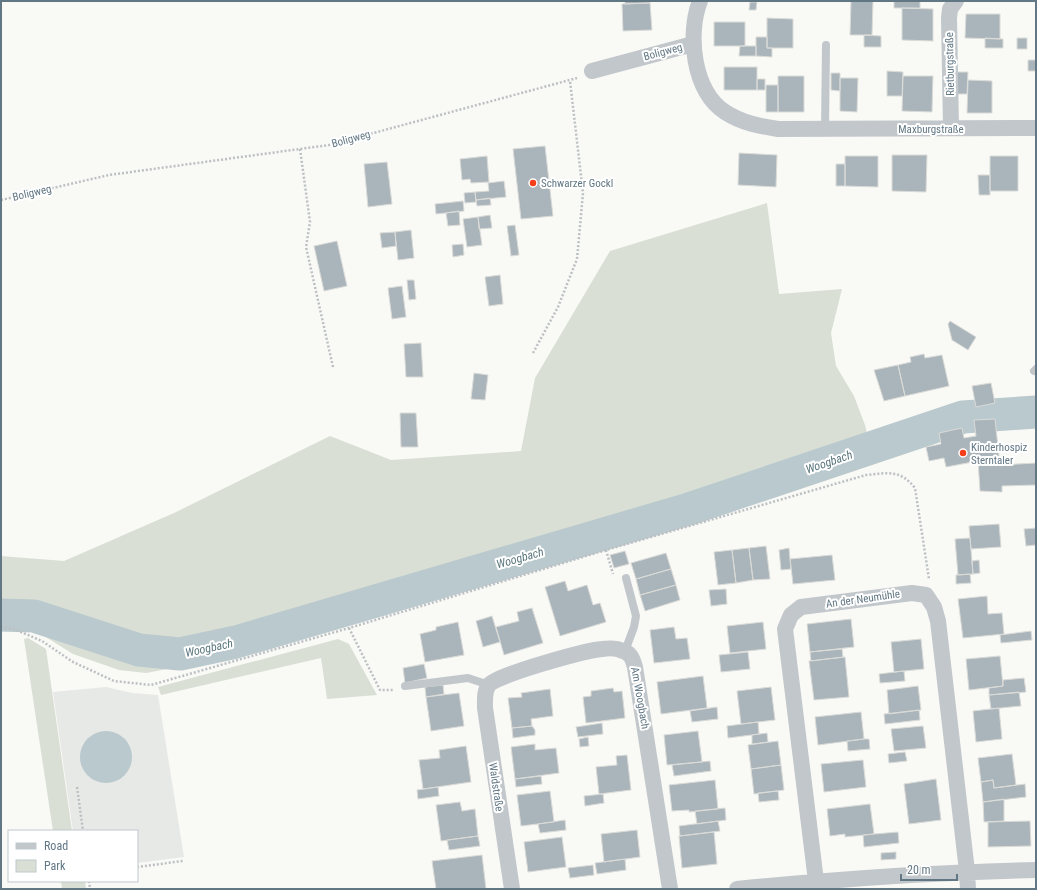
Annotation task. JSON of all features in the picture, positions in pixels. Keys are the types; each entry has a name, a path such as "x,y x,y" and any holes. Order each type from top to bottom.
{"street":[{"name":"Maxburgstraße","path":"700,1 694,30 693,44 696,66 702,82 712,100 724,111 756,126 778,129 825,130 1036,128"},
{"name":"Rietburgstraße","path":"951,128 949,18 950,9 956,1"},
{"name":"Boligweg","path":"592,71 693,44"},
{"name":"An der Neumühle","path":"816,881 785,629 791,615 801,608 912,592 926,595"},
{"path":"926,595 934,607 938,621 968,871 968,889"},
{"path":"489,685 494,680 514,673 588,652 615,649 625,651"},
{"name":"Am Woogbach","path":"625,651 632,657 635,667 670,889"},
{"name":"Waldstraße","path":"489,685 485,695 485,708 512,889"},
{"path":"736,889 816,881 968,871 1036,870"}],"lane":[{"path":"825,130 826,45"},
{"path":"625,651 634,627 636,616 626,578"},
{"path":"405,686 468,678 489,685"}],"path":[{"name":"Boligweg","path":"1,200 109,175 329,145 570,81 592,71"},
{"path":"533,353 558,308 577,259 583,193 570,81"},
{"path":"300,149 310,222 306,247 333,367"},
{"path":"1,627 14,628 42,641 73,662 114,682 151,685 859,477 892,473 907,478 915,488 930,583 926,595"},
{"path":"349,628 380,690 385,691 402,689 405,686"},
{"path":"76,787 82,830"},
{"path":"138,867 184,861"}],"shaded area":[{"path":"106,687 132,693 158,695 184,857 138,863 138,830 73,830 53,692"},
{"path":"101,731 111,731 120,735 128,743 132,752 132,762 128,771 120,779 111,783 101,783 92,779 84,771 80,762 80,752 84,743 92,735"}],"green space":[{"path":"767,203 779,294 842,289 831,333 836,366 854,396 865,425 874,461 599,547 215,660 146,673 119,670 73,654 25,624 1,621 1,556 64,561 174,513 330,436 391,460 521,451 535,378 610,251"},
{"path":"28,638 46,649 72,830 53,830 24,639"},
{"path":"338,639 349,644 377,695 327,699 321,658 161,695 158,687"},
{"path":"61,882 85,882 86,889 62,889"}],"building":[{"path":"625,1 650,1 650,3 625,4"},
{"path":"851,1 873,1 872,35 850,35"},
{"path":"894,1 920,1 920,8 894,8"},
{"path":"750,2 757,2 756,10 749,10"},
{"path":"650,3 652,30 623,31 622,4"},
{"path":"902,8 933,9 933,41 902,40"},
{"path":"966,14 1000,14 1000,39 965,38"},
{"path":"767,18 793,19 793,48 767,48"},
{"path":"714,22 745,22 745,46 714,46"},
{"path":"864,35 881,36 881,47 864,47"},
{"path":"756,37 767,37 767,48 772,48 772,57 756,56"},
{"path":"985,38 1003,39 1003,48 985,48"},
{"path":"1017,38 1027,38 1027,49 1017,49"},
{"path":"740,46 756,46 756,56 739,56"},
{"path":"1028,60 1036,60 1036,71 1028,71"},
{"path":"724,67 757,67 757,90 724,90"},
{"path":"887,71 903,72 902,96 887,96"},
{"path":"957,72 968,72 967,94 957,94"},
{"path":"831,73 840,73 840,91 831,90"},
{"path":"778,76 804,76 804,112 778,112"},
{"path":"903,76 933,76 932,112 902,111"},
{"path":"840,78 858,78 857,112 840,111"},
{"path":"757,79 765,79 765,90 757,90"},
{"path":"968,80 992,81 992,113 967,113"},
{"path":"766,85 778,85 778,112 766,112"},
{"name":"Schwarzer Gockl","path":"545,146 553,216 521,219 513,149"},
{"path":"739,153 777,155 776,187 738,185"},
{"path":"892,155 927,155 926,192 892,191"},
{"path":"487,156 489,182 471,183 470,179 462,180 460,159"},
{"path":"845,156 878,156 878,187 845,186"},
{"path":"990,156 1018,156 1018,191 990,191"},
{"path":"387,162 392,204 368,207 364,164"},
{"path":"836,164 845,164 845,186 836,186"},
{"path":"978,175 990,175 990,195 979,195"},
{"path":"504,181 506,197 476,200 475,192 489,191 488,183"},
{"path":"475,192 476,202 465,203 464,193"},
{"path":"490,198 491,205 477,206 476,200"},
{"path":"463,201 464,211 436,214 435,204"},
{"path":"459,211 460,225 448,226 446,213"},
{"path":"490,215 492,228 479,229 478,217"},
{"path":"478,217 482,245 467,247 463,219"},
{"path":"515,225 519,255 511,256 507,226"},
{"path":"411,230 414,258 398,260 395,232"},
{"path":"395,232 396,246 382,248 380,233"},
{"path":"337,241 347,286 324,291 314,246"},
{"path":"463,244 464,255 453,257 452,245"},
{"path":"500,275 503,304 489,306 485,277"},
{"path":"407,280 414,280 416,299 409,300"},
{"path":"402,286 406,317 392,319 388,288"},
{"path":"950,321 976,337 968,350 952,340 948,324"},
{"path":"421,343 423,377 406,377 404,344"},
{"path":"924,354 925,358 942,355 949,386 905,396 898,365 911,362 910,357"},
{"path":"898,365 905,396 884,401 874,370"},
{"path":"474,373 488,375 485,400 471,399"},
{"path":"991,383 995,403 976,407 972,386"},
{"path":"400,413 416,413 418,447 401,447"},
{"name":"Kinderhospiz Sterntaler","path":"995,419 1000,465 1036,463 1036,485 1002,486 1002,492 980,491 978,461 946,467 944,458 929,461 926,447 941,444 939,433 962,428 964,438 976,436 974,420"},
{"path":"999,524 1001,547 971,549 969,526"},
{"path":"1036,528 1036,545 1026,546 1024,529"},
{"path":"970,538 973,574 958,575 955,539"},
{"path":"766,546 770,579 753,580 749,548"},
{"path":"749,548 753,580 736,583 732,550"},
{"path":"789,548 791,569 781,570 779,550"},
{"path":"732,550 736,583 718,585 714,552"},
{"path":"625,551 629,564 614,568 610,555"},
{"path":"666,553 671,569 636,579 631,563"},
{"path":"832,555 835,580 793,584 790,559"},
{"path":"979,560 980,573 973,574 972,561"},
{"path":"671,569 676,585 640,595 636,579"},
{"path":"970,574 971,583 956,584 956,575"},
{"path":"565,581 568,591 587,585 593,605 600,603 606,622 560,636 545,587"},
{"path":"676,585 680,600 645,611 640,595"},
{"path":"726,589 727,604 711,606 709,590"},
{"path":"987,596 988,614 1002,613 1004,634 963,638 958,599"},
{"path":"532,608 543,643 504,655 496,627 519,621 517,612"},
{"path":"492,616 500,642 483,647 476,621"},
{"path":"851,619 854,647 810,652 807,624"},
{"path":"458,622 464,655 425,662 420,634 436,630 436,627"},
{"path":"763,622 766,649 730,653 727,626"},
{"path":"674,627 676,639 687,638 690,659 654,663 650,630"},
{"path":"1031,631 1032,640 1001,643 1000,635"},
{"path":"921,639 924,669 894,672 891,642"},
{"path":"842,649 843,657 811,661 810,652"},
{"path":"748,652 750,669 721,672 719,655"},
{"path":"1000,656 1003,686 969,690 966,659"},
{"path":"845,657 849,697 814,700 809,661"},
{"path":"424,664 427,678 405,683 403,668"},
{"path":"904,671 905,681 880,683 879,674"},
{"path":"703,676 707,708 661,714 657,682"},
{"path":"1024,678 1026,692 989,695 989,688 1003,686 1003,680"},
{"path":"443,685 444,694 426,697 425,687"},
{"path":"918,686 921,710 889,714 887,690"},
{"path":"771,687 775,720 741,724 737,691"},
{"path":"613,688 614,692 622,691 625,718 586,723 583,697 591,696 591,691"},
{"path":"550,689 553,716 531,719 532,726 512,728 508,698 522,697 521,693"},
{"path":"1019,692 1021,706 991,709 989,695"},
{"path":"459,693 464,726 431,731 426,697"},
{"path":"717,707 718,719 692,722 690,711"},
{"path":"999,708 1002,739 976,742 973,711"},
{"path":"919,710 920,720 885,724 884,714"},
{"path":"861,712 864,739 818,745 815,717"},
{"path":"758,722 759,734 728,738 727,726"},
{"path":"602,723 603,734 578,737 576,727"},
{"path":"532,726 535,730 535,735 513,738 512,728"},
{"path":"923,726 926,748 894,751 891,729"},
{"path":"698,731 702,762 667,765 664,735"},
{"path":"767,733 768,742 752,744 752,735"},
{"path":"588,737 589,746 580,747 579,739"},
{"path":"869,739 870,749 848,751 847,741"},
{"path":"778,741 781,765 751,769 748,745"},
{"path":"535,744 535,750 556,748 559,773 515,779 511,747"},
{"path":"466,746 471,782 423,789 419,760 440,758 439,750"},
{"path":"905,752 907,761 889,763 888,754"},
{"path":"1012,754 1016,785 994,788 993,780 981,782 978,758"},
{"path":"627,755 631,790 599,794 596,767 617,765 616,756"},
{"path":"863,760 866,787 824,792 821,764"},
{"path":"710,761 711,771 674,776 672,765"},
{"path":"781,765 784,790 754,794 751,769"},
{"path":"541,776 542,784 516,787 515,779"},
{"path":"936,779 941,820 909,824 904,784"},
{"path":"715,780 718,809 689,812 689,810 672,811 669,785"},
{"path":"993,780 994,788 1025,784 1026,797 983,802 981,782"},
{"path":"438,787 439,796 418,799 417,790"},
{"path":"550,791 554,822 521,826 517,795"},
{"path":"778,791 779,800 759,802 758,793"},
{"path":"603,794 604,803 585,806 584,796"},
{"path":"1004,799 1004,821 984,822 983,802"},
{"path":"460,802 462,811 475,809 478,836 441,841 436,805"},
{"path":"870,804 874,834 845,837 845,834 830,836 827,809"},
{"path":"725,808 726,820 697,824 695,811"},
{"path":"565,820 566,830 540,833 538,824"},
{"path":"718,821 720,831 680,836 679,826"},
{"path":"1030,821 1031,846 988,847 988,822"},
{"path":"637,830 640,857 604,862 601,834"},
{"path":"714,832 717,864 682,868 679,836"},
{"path":"898,832 899,843 864,847 863,835"},
{"path":"478,836 480,846 449,850 447,840"},
{"path":"562,837 566,867 528,872 524,842"},
{"path":"896,852 896,859 881,860 881,853"},
{"path":"482,855 486,889 436,889 432,861"},
{"path":"625,859 626,870 597,874 595,863"},
{"path":"593,865 594,875 570,878 568,868"}],"waterway":[{"name":"Woogbach","path":"1,615 34,616 139,650 180,654 236,642 689,509 963,417 1036,412"}],"place":[{"name":"Schwarzer Gockl","path":"533,183"},
{"name":"Kinderhospiz Sterntaler","path":"963,453"}]}
